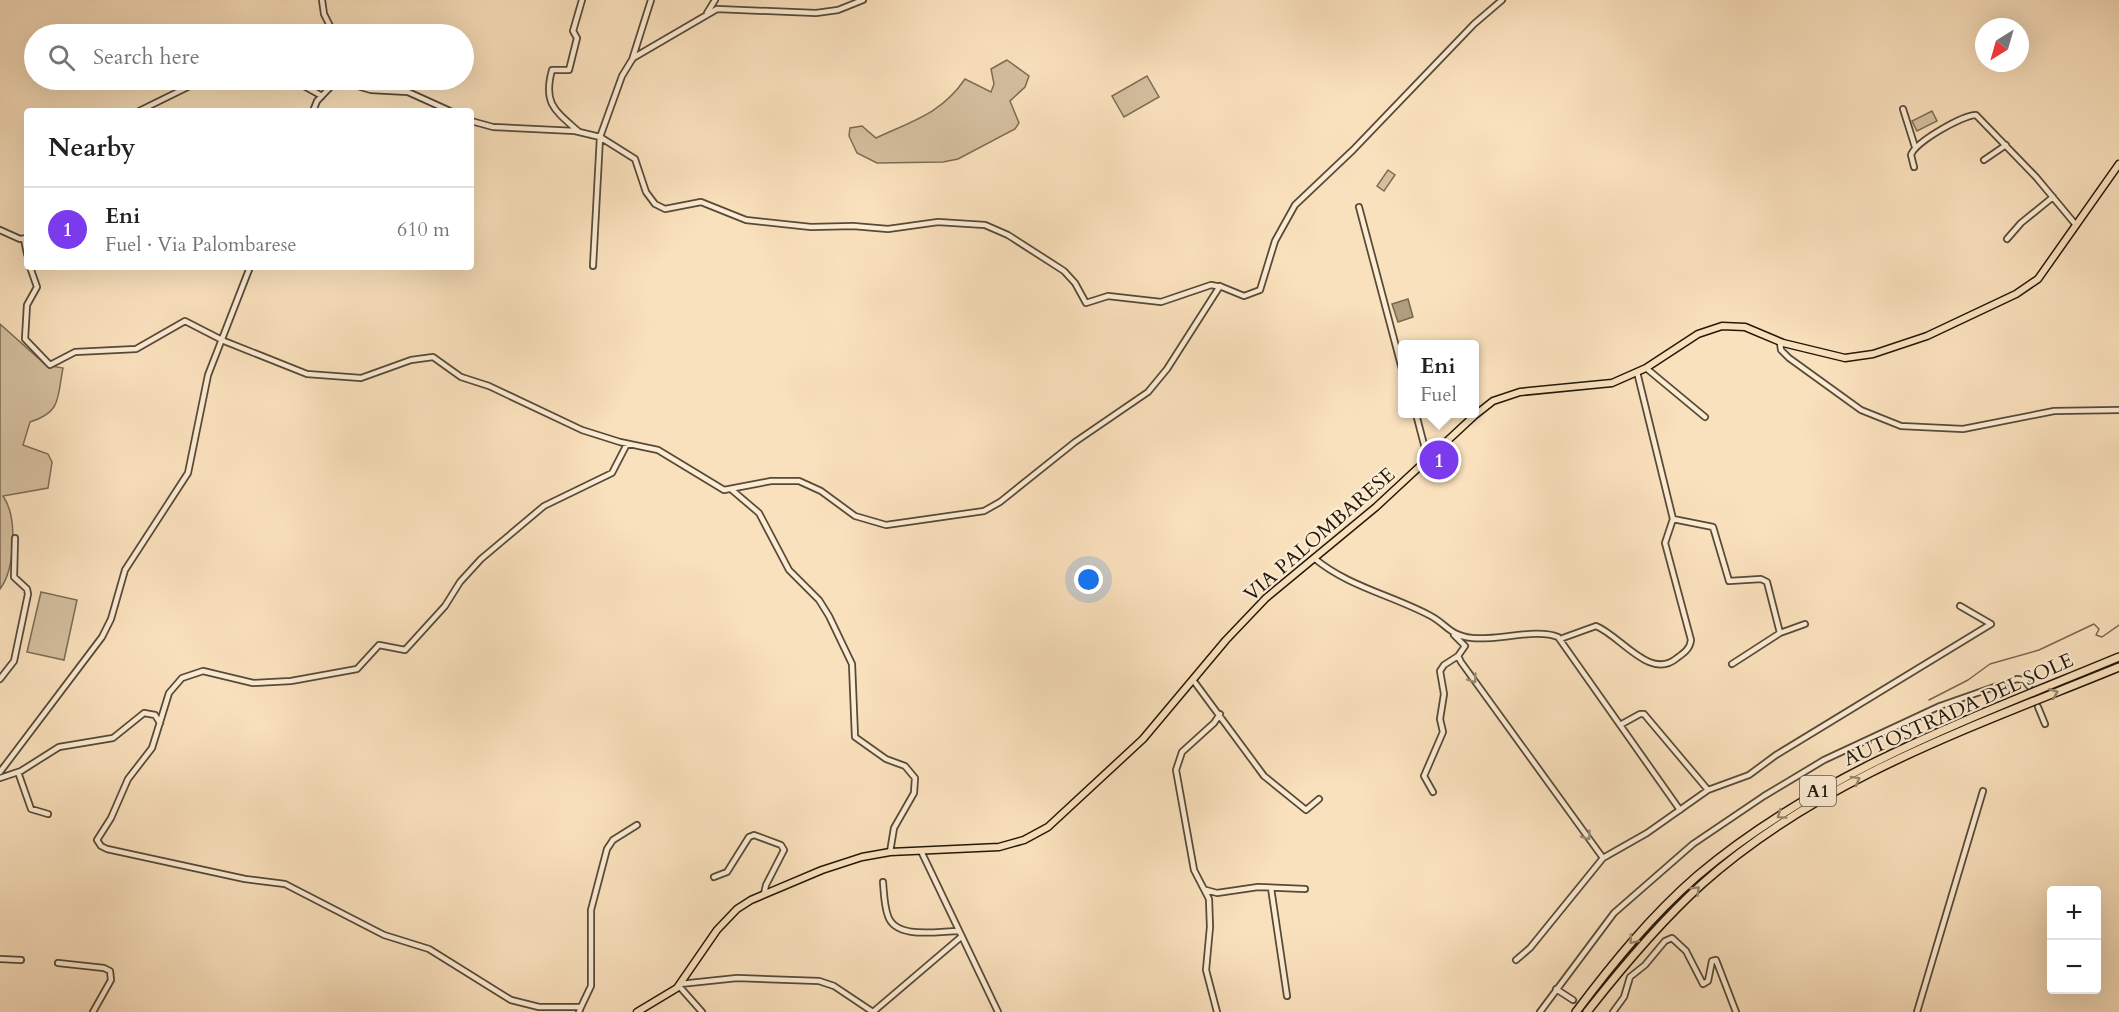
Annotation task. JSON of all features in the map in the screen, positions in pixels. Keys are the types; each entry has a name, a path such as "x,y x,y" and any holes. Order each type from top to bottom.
{"highway":[{"name":"AUTOSTRADA DEL SOLE","path":"1576,1012 1644,927 1696,877 1750,835 1805,798 1862,767 1940,731 2119,657"},
{"name":"AUTOSTRADA DEL SOLE","path":"1587,1012 1652,933 1703,883 1757,841 1810,806 1867,774 1946,738 2119,667"}],"main road":[{"name":"VIA PALOMBARESE","path":"1479,412 1500,398 1528,391 1603,385 1646,368 1696,336 1722,326 1743,326 1780,343 1847,358 1873,354 1927,336 2031,285 2048,268 2119,164"},
{"name":"VIA PALOMBARESE","path":"637,1012 667,996 680,985 701,950 728,917 746,902 841,863 890,852 1003,846 1042,831 1065,813 1137,745 1255,609 1376,507 1472,418"}],"street":[{"path":"322,0 330,24"},
{"path":"578,131 557,113 547,90 552,70 569,70 577,38 573,31 582,0"},
{"path":"593,266 600,137 620,82 632,60 651,0"},
{"path":"705,15 715,0"},
{"path":"632,60 717,9 816,13 838,10 863,0"},
{"path":"474,122 504,128 578,131 600,137 635,159 644,190 655,204 665,209 701,202 746,220 811,227 853,225 888,229 931,222 980,224 1006,234 1064,271 1087,304 1111,296 1161,302 1201,287 1220,286 1241,296 1259,291 1275,241 1295,205 1353,150 1474,24 1502,0"},
{"path":"145,108 182,90"},
{"path":"311,90 322,96"},
{"path":"315,108 328,90"},
{"path":"370,90 408,92 443,108"},
{"path":"1903,109 1915,147"},
{"path":"1914,167 1911,154 1915,147 1971,115 1982,119 2054,197 2076,225"},
{"path":"1984,160 2006,145"},
{"path":"2007,238 2021,223 2054,197"},
{"path":"1359,207 1398,354"},
{"path":"0,230 24,239"},
{"path":"31,270 37,286 27,307 25,339 50,365 77,351 134,350 184,321 298,372 347,378 368,377 411,360 434,358 463,377 489,386 584,431 627,444 658,450 722,489 732,490 774,480 802,482 821,491 855,516 886,525 984,511 1000,502 1072,444 1150,390 1167,369 1220,286"},
{"path":"0,772 102,637 111,619 123,573 187,476 206,385 220,339 249,270"},
{"path":"1780,343 1787,357 1852,405 1896,426 1965,429 2054,411 2119,410"},
{"path":"1646,368 1705,417"},
{"path":"1560,639 1598,627 1648,661 1661,666 1669,664 1687,650 1691,640 1665,542 1673,519 1637,372"},
{"path":"1417,418 1428,460"},
{"path":"627,444 613,472 542,508 481,559 406,650 400,651 381,645 357,669 285,682 255,683 206,671 193,672 178,681 170,690 151,750 128,779 113,814 97,842 102,848 245,879 285,884 386,937 429,949 508,999 536,1007 580,1009 591,986 591,910 608,847 620,835 638,825"},
{"path":"732,490 759,513 789,570 818,598 830,616 852,664 855,738 887,760 905,766 914,776 915,791 894,828 890,852"},
{"path":"1673,519 1713,527 1729,581 1761,579 1766,581 1780,633"},
{"path":"0,679 14,661 28,594 27,589 14,577 15,538"},
{"path":"1314,557 1345,578 1431,616 1465,646 1458,656 1440,668 1444,694 1440,717 1443,732 1424,776 1433,792"},
{"path":"1516,960 1530,948 1603,858 1708,790 1755,772 1776,754 1991,624 1960,606"},
{"path":"1732,664 1780,633 1805,624"},
{"path":"1451,633 1479,639 1553,635 1560,639 1680,810"},
{"path":"1458,656 1603,858"},
{"path":"1540,1012 1617,910 1693,844 1764,796 1834,755 1951,701 2017,679 2024,680 2029,686"},
{"path":"1193,680 1272,784 1306,810 1319,798"},
{"path":"2038,708 2045,724"},
{"path":"0,778 18,772 60,746 113,738 144,713 155,715 160,725"},
{"path":"1217,1012 1206,970 1210,922 1205,889 1194,872 1176,768 1182,752 1214,723 1220,714"},
{"path":"1620,725 1644,714 1708,790"},
{"path":"18,772 31,808 48,814"},
{"path":"1917,1012 1983,791"},
{"path":"714,877 727,872 749,837 754,835 784,849 764,894"},
{"path":"921,851 998,1012"},
{"path":"883,882 887,915 897,927 907,931 958,931"},
{"path":"1205,889 1217,893 1271,888 1305,889"},
{"path":"1271,888 1287,996"},
{"path":"680,985 737,978 819,981 834,986 873,1012 961,937"},
{"path":"1613,1012 1623,998 1631,976 1645,965 1663,943 1671,938 1678,941 1686,951 1703,984 1708,981 1712,961 1716,960 1736,1012"},
{"path":"0,959 21,960"},
{"path":"58,963 110,971 111,980 93,1012"},
{"path":"680,985 702,1012"},
{"path":"1556,989 1573,1000"}],"shaded area":[{"path":"1007,60 1029,76 1025,87 1010,101 1019,123 1015,129 958,159 943,162 877,163 857,153 849,136 850,128 862,126 876,138 936,109 956,91 965,79 991,92 994,84 991,69"},
{"path":"1147,76 1159,97 1124,117 1112,96"},
{"path":"1932,111 1937,121 1917,131 1912,121"},
{"path":"1388,170 1395,175 1384,191 1377,186"},
{"path":"1408,299 1413,317 1398,322 1392,304"},
{"path":"0,324 46,365 63,368 58,396 53,408 48,414 30,422 23,445 48,454 52,462 48,488 3,496 11,517 13,543 9,569 0,589"},
{"path":"41,592 77,600 64,660 27,652"}],"waterway":[{"path":"1929,700 1968,680 1990,664 2039,650 2094,624 2099,629 2096,635 2102,637 2119,625"}],"tunnel":[{"path":"1573,1000 1590,1012"}],"place":[{"name":"Eni","path":"1439,460"}]}
